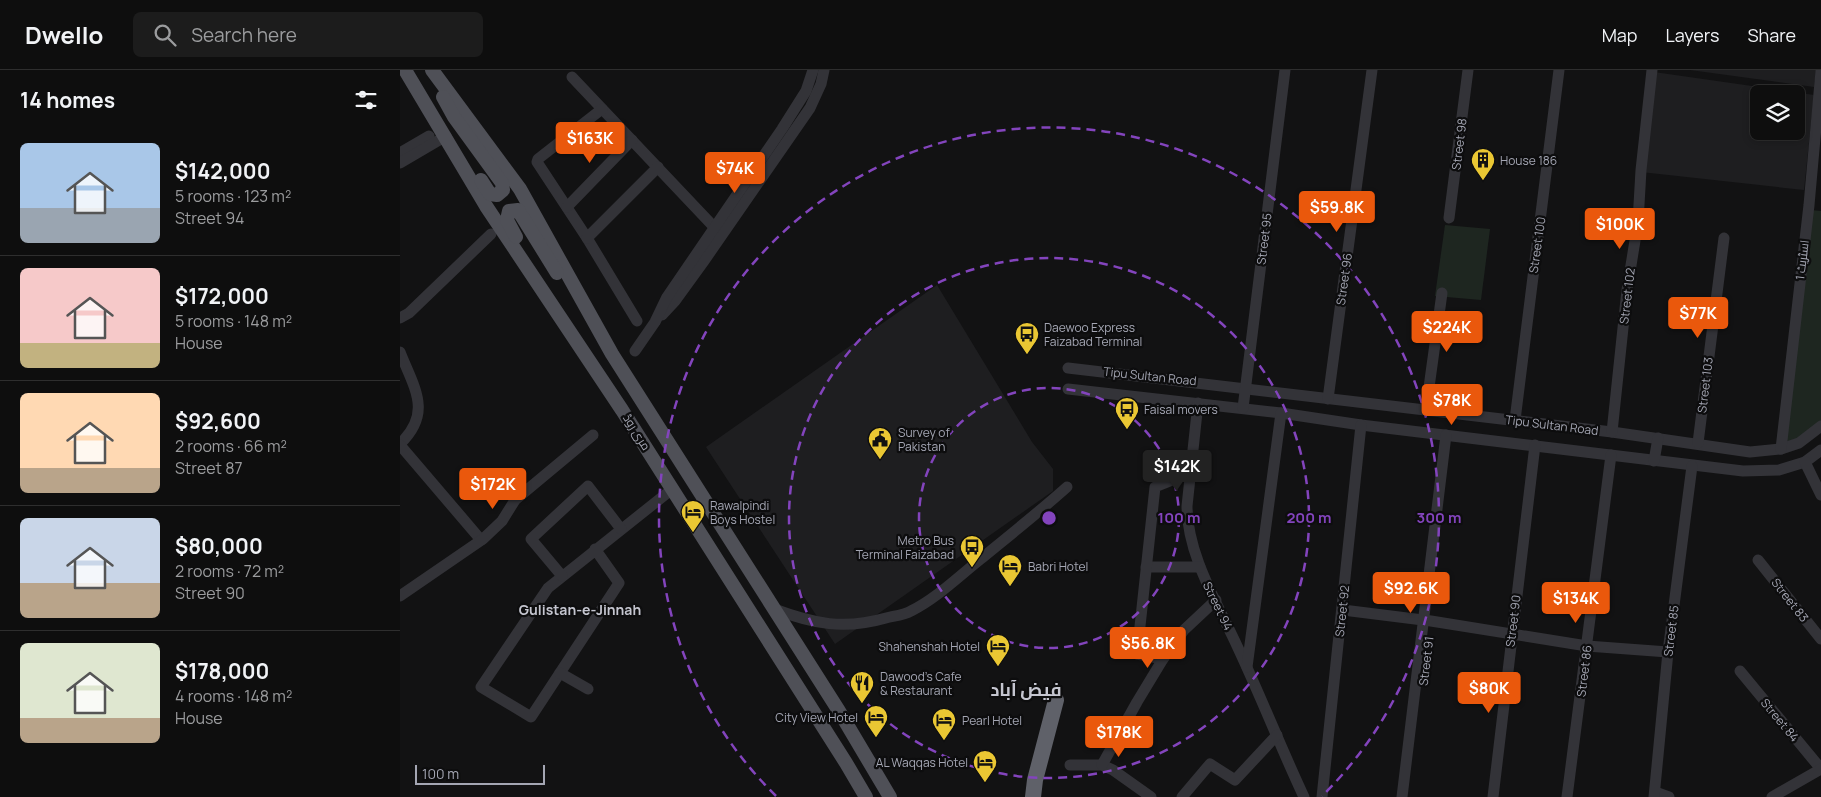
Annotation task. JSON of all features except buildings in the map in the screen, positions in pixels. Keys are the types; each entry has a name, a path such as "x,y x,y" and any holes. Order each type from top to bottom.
{"highway":[{"path":"1033,797 1035,780 1056,700"}],"main road":[{"path":"406,70 437,109 490,194 497,196 503,190 502,183 454,117 427,70"},
{"name":"مری روڈ","path":"406,70 486,206 622,410 866,797"},
{"name":"مری روڈ","path":"432,70 520,189 612,354 839,711 890,797"},
{"path":"612,354 563,284 518,210 509,212 508,220 515,236 548,281 622,410"}],"street":[{"path":"655,322 667,296 802,98 810,82 813,70"},
{"path":"635,351 655,322 675,301 810,108 821,84 824,70"},
{"name":"Street 95","path":"1243,408 1285,70"},
{"name":"Street 96","path":"1328,399 1372,70"},
{"name":"Street 98","path":"1449,218 1468,70"},
{"name":"Street 100","path":"1515,420 1559,70"},
{"name":"Street 102","path":"1612,432 1627,290 1638,222 1641,170 1652,70"},
{"name":"اسٹریٹ 1","path":"1781,449 1809,205 1821,71"},
{"path":"572,77 714,226"},
{"path":"602,109 537,162 567,207 636,321"},
{"path":"400,153 429,136"},
{"path":"400,163 446,136"},
{"path":"567,207 632,140"},
{"path":"586,238 658,167"},
{"path":"400,318 409,313 492,234"},
{"name":"Street 103","path":"1698,443 1724,238"},
{"path":"1426,409 1442,292"},
{"path":"400,352 419,403 419,416 414,427 400,444 481,540"},
{"name":"Tipu Sultan Road","path":"1068,368 1426,409 1698,443 1750,452 1781,449 1799,443 1821,426"},
{"name":"Tipu Sultan Road","path":"1068,388 1243,408 1361,425 1743,471 1778,470 1805,462 1821,450"},
{"name":"Street 94","path":"1198,403 1187,520 1200,568 1247,667 1304,797"},
{"path":"1247,667 1281,413"},
{"path":"1481,439 1485,417"},
{"name":"Street 92","path":"1322,797 1361,425"},
{"path":"400,596 481,540 502,521 515,500 593,435"},
{"name":"Street 91","path":"1410,797 1427,621 1450,435"},
{"path":"1654,461 1658,438"},
{"name":"Street 90","path":"1493,797 1535,445"},
{"name":"Street 86","path":"1567,797 1611,455"},
{"path":"1805,462 1821,496"},
{"name":"Street 85","path":"1654,795 1668,652 1692,466"},
{"path":"1163,659 1137,654 1155,487 1190,473"},
{"path":"562,576 531,539 588,486 621,529"},
{"path":"774,609 798,618 831,625 865,624 909,612 926,602 952,582 1067,487"},
{"path":"595,549 619,583 531,717 481,688 548,588 595,549 673,490"},
{"name":"Street 83","path":"1758,560 1821,639"},
{"path":"1146,567 1200,568"},
{"path":"1102,765 1163,659 1184,630 1216,600"},
{"path":"1343,610 1587,646 1668,652"},
{"path":"1402,797 1427,621"},
{"name":"Street 84","path":"1740,671 1821,769"},
{"path":"560,673 588,689"},
{"path":"1182,797 1210,764 1235,780 1277,736"},
{"path":"1070,765 1102,765 1125,778 1151,797"},
{"path":"1780,795 1821,769"},
{"path":"1654,795 1669,797"}],"shaded area":[{"path":"1690,70 1816,70 1814,87"},
{"path":"1654,72 1750,86 1750,140 1805,140 1805,94 1814,95 1804,190 1641,172"},
{"path":"1811,210 1821,211 1821,421 1798,439 1784,445"},
{"path":"1445,225 1490,229 1481,300 1435,296"},
{"name":"Survey of Pakistan","path":"937,285 1032,442 1053,469 1053,491 835,644 706,447"}],"place":[{"name":"House 186","path":"1483,181"},
{"name":"Daewoo Express Faizabad Terminal","path":"1027,355"},
{"name":"Faisal movers","path":"1127,430"},
{"name":"Survey of Pakistan","path":"880,460"},
{"name":"Rawalpindi Boys Hostel","path":"693,533"},
{"name":"Metro Bus Terminal Faizabad","path":"972,568"},
{"name":"Babri Hotel","path":"1010,587"},
{"name":"Shahenshah Hotel","path":"998,667"},
{"name":"Dawood's Cafe & Restaurant","path":"862,704"},
{"name":"City View Hotel","path":"876,738"},
{"name":"Pearl Hotel","path":"944,741"},
{"name":"AL Waqqas Hotel","path":"985,783"}],"district":[{"name":"Gulistan-e-Jinnah","path":"580,609"},
{"name":"فیض آباد","path":"1026,689"}]}
